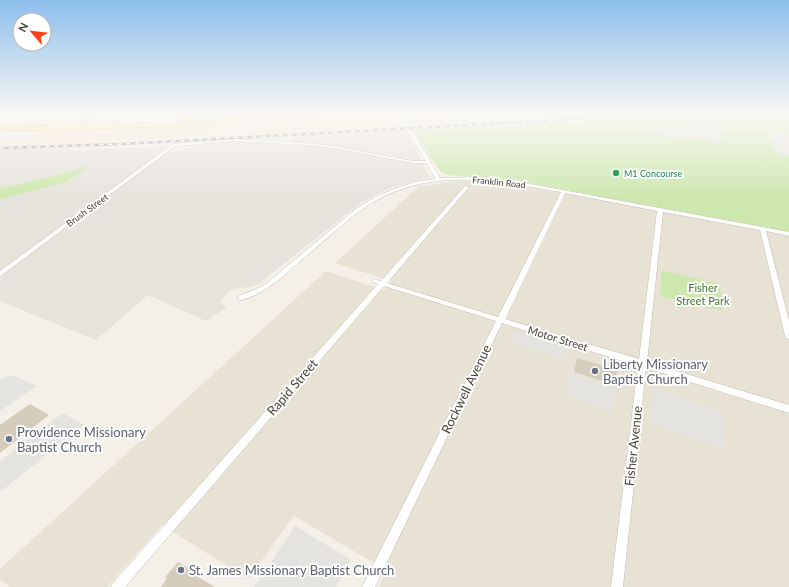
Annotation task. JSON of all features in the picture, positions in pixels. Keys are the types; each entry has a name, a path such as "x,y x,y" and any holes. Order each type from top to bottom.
{"street":[{"name":"Brush Street","path":"0,274 174,145 219,141"},
{"name":"Brush Street","path":"260,141 321,145 410,161 429,162"},
{"path":"416,141 439,180"},
{"name":"Franklin Road","path":"242,298 265,287 359,209 371,201 401,188 439,180 468,178 496,180 564,191 789,234"},
{"name":"Rapid Street","path":"117,587 378,282 467,187"},
{"name":"Rockwell Avenue","path":"368,587 564,191"},
{"name":"Fisher Avenue","path":"617,587 660,210"},
{"path":"763,230 789,336"},
{"name":"Motor Street","path":"378,282 789,409"}],"shaded area":[{"path":"19,141 67,141 50,142 18,142"},
{"path":"226,141 290,144 291,141 411,141 430,177 390,188 363,201 258,284 251,287 238,288 228,292 221,302 226,308 206,321 148,295 96,340 0,301 0,199 67,182 89,167 0,189 0,149 76,148 73,151 176,146 168,153 205,144"},
{"path":"771,141 789,141 789,156 776,154"},
{"path":"459,181 503,182 535,187 789,236 789,587 379,587 386,570 294,516 248,579 162,525 107,587 11,587 0,580 0,569 326,271 384,290 391,281 335,263 417,188 415,187"},
{"path":"513,330 568,347 564,359 508,341"},
{"path":"570,373 616,388 612,411 564,394"},
{"path":"12,375 37,386 0,411 0,379"},
{"path":"654,389 721,411 724,449 651,424"},
{"path":"63,413 84,425 0,492 0,461"},
{"path":"295,526 351,560 336,587 254,587"}],"green space":[{"name":"M1 Concourse","path":"420,141 789,141 789,233 515,180 447,175 439,170"},
{"path":"91,166 67,182 0,199 0,189"},
{"name":"Fisher Street Park","path":"662,270 720,284 722,311 660,296"}],"building":[{"name":"Liberty Missionary Baptist Church","path":"577,358 617,370 615,385 574,372"},
{"name":"Providence Missionary Baptist Church","path":"30,404 49,415 0,453 0,425"},
{"name":"St. James Missionary Baptist Church","path":"178,562 200,575 198,577 215,587 161,587 167,578 165,577"}],"railway":[{"path":"0,148 169,141"}],"place":[{"name":"M1 Concourse","path":"616,173"},
{"name":"Liberty Missionary Baptist Church","path":"595,371"},
{"name":"Providence Missionary Baptist Church","path":"9,439"},
{"name":"St. James Missionary Baptist Church","path":"181,570"}]}
